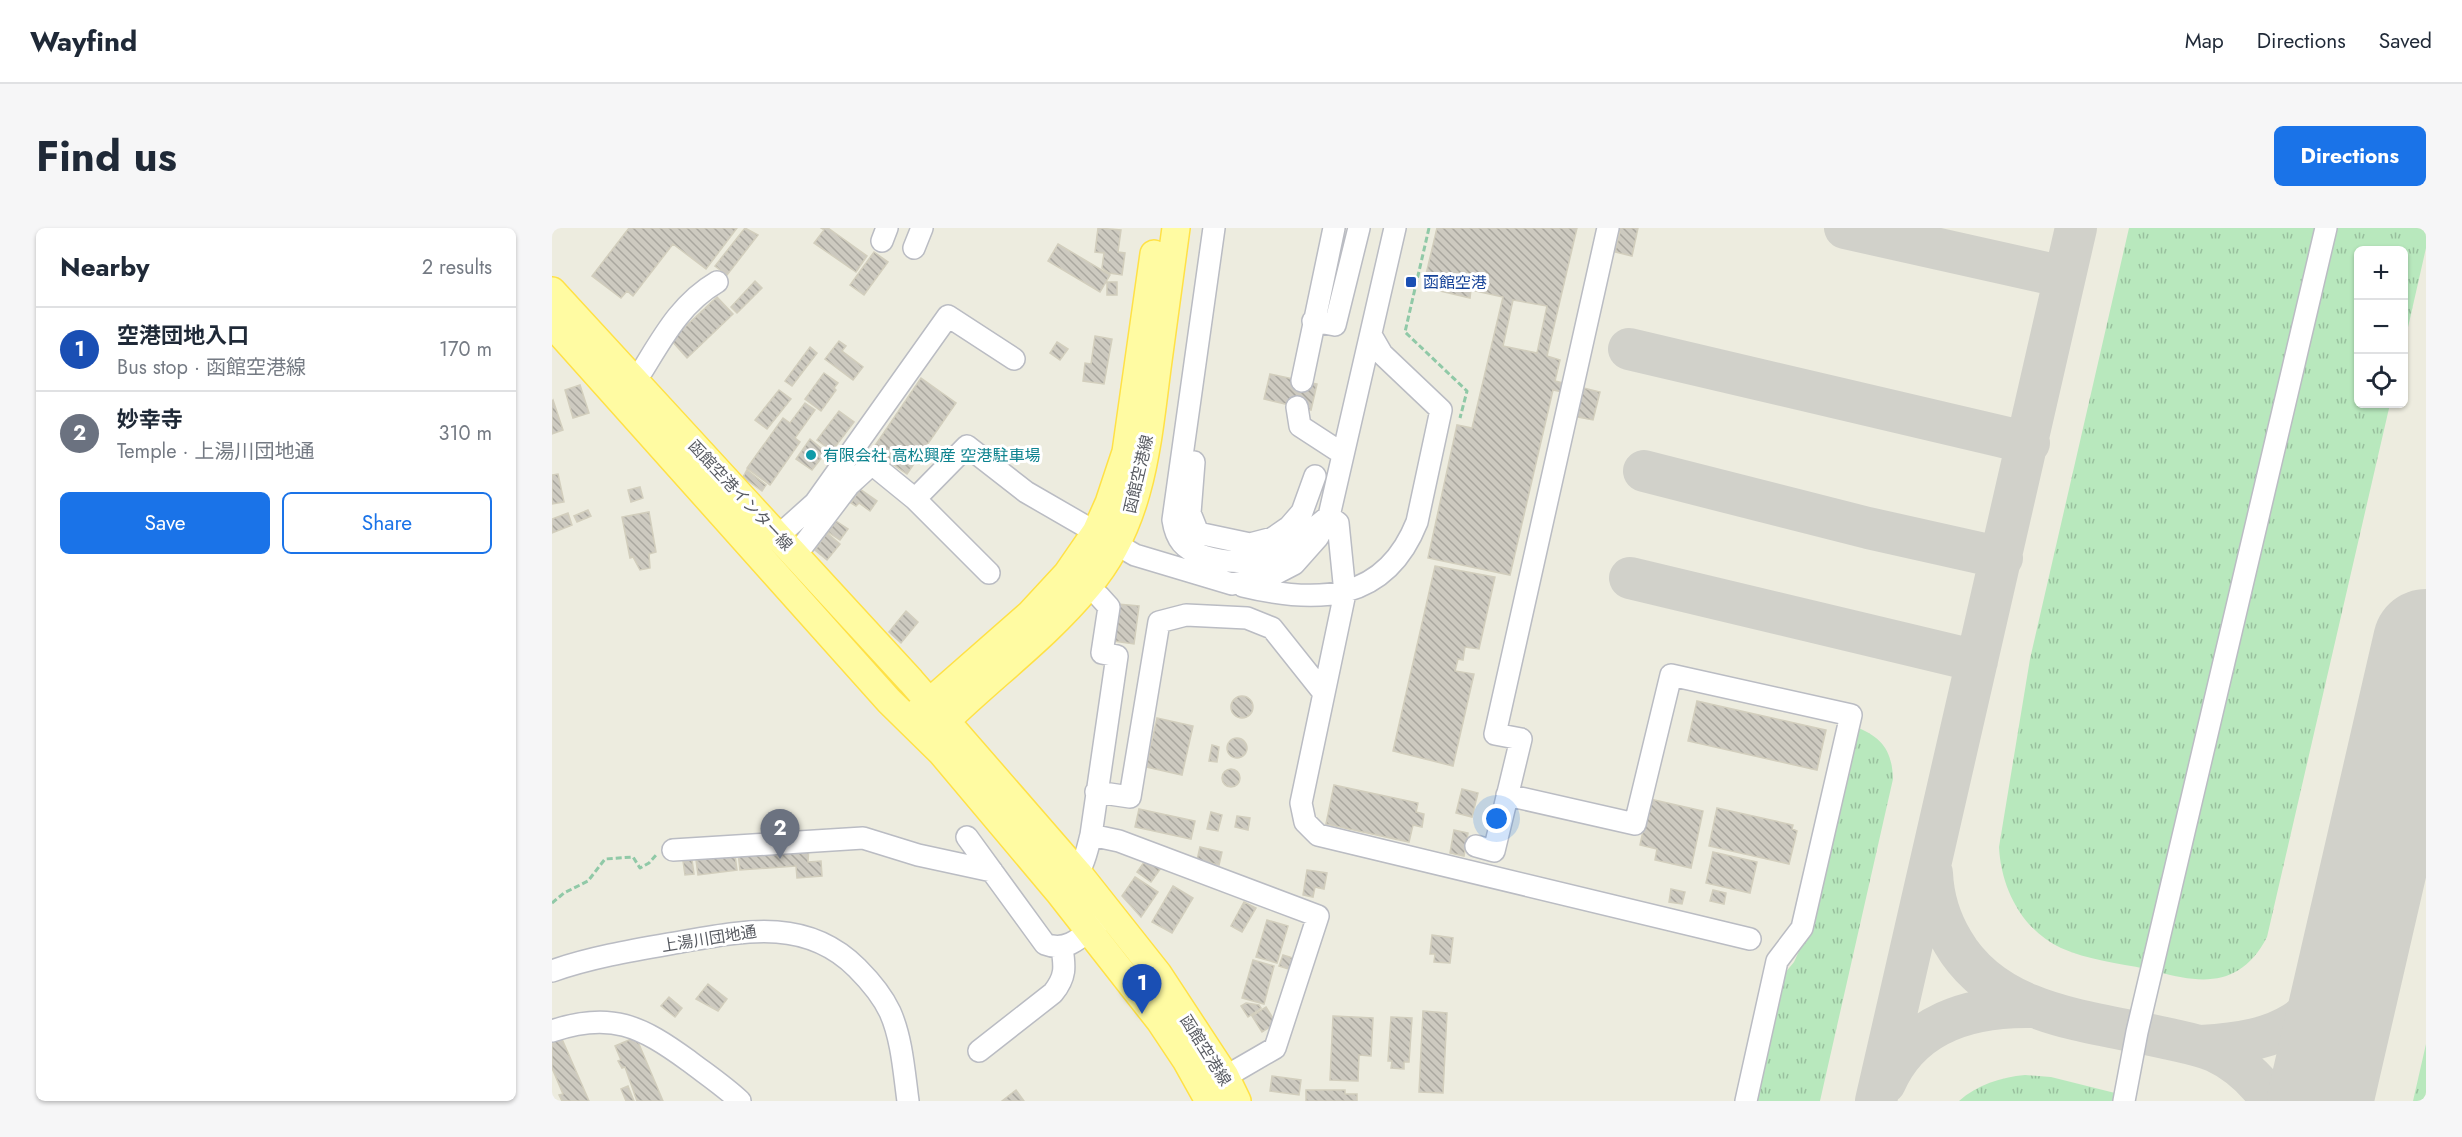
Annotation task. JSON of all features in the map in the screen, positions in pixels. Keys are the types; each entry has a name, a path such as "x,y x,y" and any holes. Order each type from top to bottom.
{"main road":[{"name":"函館空港線","path":"1158,228 1126,452 1109,502 1106,539 1089,585 1048,630 916,728 940,752 1058,891 1099,922 1158,974 1225,1076 1237,1101"},
{"name":"函館空港線","path":"1106,539 1133,509 1145,459 1176,228"},
{"name":"函館空港インター線","path":"552,291 937,711"},
{"name":"函館空港インター線","path":"552,324 916,728"},
{"name":"函館空港線","path":"937,711 1078,873 1099,922 1186,1059 1209,1101"}],"street":[{"path":"914,248 922,228"},
{"path":"1214,228 1174,504 1174,532 1179,542 1196,553 1222,561 1246,562 1266,558 1290,546 1329,516"},
{"path":"1228,228 1191,486 1190,513 1198,533 1250,544 1273,538 1289,527 1302,512 1315,476"},
{"path":"1302,381 1334,228"},
{"path":"1313,321 1335,325 1359,228"},
{"path":"1232,584 1269,577 1294,564 1318,537 1329,516 1395,228"},
{"path":"1476,846 1494,851 1521,739 1495,734 1608,228"},
{"path":"2124,1101 2137,1032 2326,228"},
{"path":"642,371 675,318 701,291 717,282"},
{"path":"786,529 815,503 948,316 1014,359"},
{"path":"915,499 967,446 1026,492 1106,539 1159,563 1232,584 1301,597 1345,593 1390,566 1411,537 1417,522 1441,410 1382,354 1371,335"},
{"path":"1298,407 1300,426 1342,454"},
{"path":"802,547 849,485 872,464 915,499 989,573"},
{"path":"1329,516 1338,523 1345,593 1301,803 1305,822 1318,835 1750,939"},
{"path":"1058,891 1078,873 1084,862 1091,835 1117,656 1102,653 1109,607 1099,596"},
{"path":"1096,792 1130,797 1159,622 1186,615 1197,615 1247,618 1272,628 1323,692"},
{"path":"1507,795 1635,824 1671,675 1851,715 1802,928 1778,961 1746,1101"},
{"path":"1091,835 1119,841 1318,916 1275,1048 1237,1070"},
{"path":"967,837 1045,944 1062,948 1070,945 1099,922"},
{"path":"673,850 862,838 918,855 992,871"},
{"name":"上湯川団地通","path":"552,971 620,953 746,931 777,931 807,936 837,951 851,962 881,996 896,1029 908,1101"},
{"path":"979,1051 1053,993 1062,982 1065,969 1062,948"},
{"path":"552,1031 589,1022 631,1025 662,1041 729,1098"}],"path":[{"path":"1429,228 1405,332 1467,391 1460,418"},
{"path":"552,903 564,892 588,881 605,859 633,857 640,868 649,863 658,853 673,850"}],"green space":[{"path":"2129,228 2319,228 2146,969 2071,952 2047,940 2035,930 2016,906 2004,878 1999,847 2030,659"},
{"path":"2331,228 2426,228 2426,248 2408,327 2408,246 2354,246 2354,408 2389,408 2267,937 2246,965 2234,973 2207,979 2192,979 2158,972"},
{"path":"1854,726 1872,735 1884,746 1888,752 1893,779 1820,1101 1751,1101 1780,979 1794,962 1805,938"},
{"path":"2426,1044 2426,1101 2413,1101"},
{"path":"2025,1075 2051,1077 2119,1094 2117,1101 1959,1101 1974,1090 1990,1083"}],"building":[{"path":"629,228 737,228 706,269 673,244 633,296 627,291 621,298 592,276"},
{"path":"745,228 758,235 727,275 715,266"},
{"path":"821,228 828,228 867,256 856,272 814,243 824,230"},
{"path":"1098,228 1121,230 1118,252 1125,253 1122,275 1109,273 1102,268 1104,253 1095,252"},
{"path":"1437,228 1577,228 1547,356 1560,360 1555,381 1600,392 1593,420 1577,417 1582,396 1553,390 1510,575 1428,558 1457,425 1472,428 1503,297 1471,290 1470,298 1423,287","holes":["1513,300 1547,306 1537,353 1503,346"]},
{"path":"1600,228 1638,228 1632,256 1615,252 1620,232"},
{"path":"1058,244 1110,275 1100,292 1048,261"},
{"path":"874,252 888,262 864,295 850,285"},
{"path":"755,281 762,288 737,313 731,307"},
{"path":"1107,282 1117,282 1117,295 1107,295"},
{"path":"717,297 733,314 687,358 671,340"},
{"path":"1095,336 1112,339 1104,384 1083,381 1085,363 1091,364"},
{"path":"839,341 846,346 842,351 863,367 853,380 825,359"},
{"path":"1057,342 1068,349 1060,360 1050,353"},
{"path":"810,347 817,353 792,386 785,381"},
{"path":"824,373 838,383 834,388 836,390 821,411 805,399"},
{"path":"1270,374 1317,384 1311,410 1264,399"},
{"path":"921,378 956,403 907,474 872,450"},
{"path":"580,385 589,413 573,418 565,390"},
{"path":"779,390 791,399 767,429 755,420"},
{"path":"552,401 563,430 552,434"},
{"path":"805,403 815,410 795,438 800,442 770,485 747,468 783,418 790,423"},
{"path":"839,411 854,422 832,451 817,440"},
{"name":"有限会社 高松興産 空港駐車場","path":"810,439 826,452 812,470 796,459"},
{"path":"747,470 766,485 762,491 743,477"},
{"path":"558,474 564,502 552,504 552,475"},
{"path":"640,487 643,498 631,502 628,490"},
{"path":"860,489 877,501 870,511 859,503 856,506 851,503"},
{"path":"588,510 591,516 577,522 574,516"},
{"path":"649,512 656,552 649,554 650,568 640,570 633,557 630,558 622,517"},
{"path":"568,513 572,525 552,533 552,519"},
{"path":"836,521 848,529 840,540 828,532"},
{"path":"827,533 840,544 827,560 815,550"},
{"path":"1435,566 1495,577 1479,649 1465,647 1463,660 1458,659 1455,671 1474,674 1453,766 1393,751"},
{"path":"1117,604 1139,606 1134,644 1114,641"},
{"path":"906,611 918,622 901,643 889,632"},
{"path":"1242,696 1250,699 1253,707 1250,715 1242,718 1234,715 1231,707 1234,699"},
{"path":"1697,701 1826,730 1817,770 1688,741"},
{"path":"1157,718 1193,726 1182,775 1146,767"},
{"path":"1237,738 1244,741 1247,748 1244,755 1237,758 1230,755 1227,748 1230,741"},
{"path":"1212,745 1219,747 1217,762 1209,761"},
{"path":"1227,769 1235,769 1240,774 1238,785 1227,787 1222,782 1222,774"},
{"path":"1334,785 1418,803 1416,812 1424,814 1422,827 1413,825 1409,842 1326,824"},
{"path":"1462,789 1478,793 1472,817 1456,813"},
{"path":"1650,799 1703,811 1691,868 1655,860 1657,849 1640,845"},
{"path":"1717,808 1793,825 1792,829 1797,831 1789,864 1709,846"},
{"path":"1139,809 1195,821 1191,839 1135,827"},
{"path":"1211,812 1222,815 1218,831 1207,829"},
{"path":"1237,816 1250,818 1248,830 1235,827"},
{"path":"1454,830 1468,833 1464,856 1450,853"},
{"path":"809,846 808,862 821,861 822,876 797,878 796,866 740,870 738,853"},
{"path":"1200,847 1222,852 1219,865 1197,860"},
{"path":"1713,852 1757,862 1750,893 1706,883"},
{"path":"735,855 737,870 698,875 696,860"},
{"path":"1147,858 1161,868 1151,882 1137,872"},
{"path":"692,860 694,874 685,875 683,861"},
{"path":"1307,870 1327,873 1324,889 1315,887 1313,897 1303,895"},
{"path":"1135,877 1158,892 1141,917 1122,896"},
{"path":"1173,886 1193,898 1172,933 1152,922"},
{"path":"1671,889 1685,892 1682,904 1669,902"},
{"path":"1713,890 1726,893 1724,904 1710,901"},
{"path":"1244,902 1256,908 1242,932 1231,926"},
{"path":"1267,920 1288,926 1277,963 1256,957"},
{"path":"1432,935 1453,938 1450,963 1434,962 1435,954 1430,954"},
{"path":"1283,955 1296,959 1292,970 1279,966"},
{"path":"1253,960 1274,966 1264,1004 1242,998"},
{"path":"708,984 727,999 718,1011 696,999"},
{"path":"669,997 682,1008 675,1017 661,1006"},
{"path":"1246,1003 1259,1005 1261,1008 1248,1017 1241,1006"},
{"path":"1266,1007 1276,1023 1262,1032 1252,1016"},
{"path":"1423,1011 1447,1013 1443,1093 1419,1092"},
{"path":"1333,1016 1373,1018 1371,1056 1359,1055 1358,1081 1330,1080"},
{"path":"1391,1017 1412,1018 1409,1062 1404,1062 1404,1069 1391,1068 1392,1061 1388,1061"},
{"path":"636,1037 663,1101 637,1101 625,1067 622,1068 618,1061 621,1060 615,1046"},
{"path":"562,1039 589,1101 562,1101 559,1095 563,1094 552,1068 552,1043"},
{"path":"1272,1076 1301,1080 1299,1095 1270,1091"},
{"path":"628,1086 634,1101 626,1101 621,1089"},
{"path":"1016,1090 1024,1101 1002,1101"},
{"path":"1306,1090 1345,1090 1345,1094 1357,1094 1357,1101 1306,1101"}],"taxiway":[{"path":"1845,228 2064,277"},
{"path":"1876,1101 2076,228"},
{"path":"1629,349 2029,443"},
{"path":"1644,471 1868,528 2002,558"},
{"path":"1630,578 1977,661"},
{"path":"1932,873 1941,918 1953,942 1971,967 1994,986 2019,1000 2076,1020 2214,1051 2231,1060 2246,1072 2272,1101"},
{"path":"2201,1046 2254,1039 2275,1033 2293,1024 2325,996 2355,951"},
{"path":"1885,1083 1896,1062 1910,1046 1927,1032 1945,1022 1987,1010 2031,1007"}],"runway":[{"path":"2320,1101 2426,642"}],"place":[{"name":"函館空港","path":"1411,282"},
{"name":"有限会社 高松興産 空港駐車場","path":"811,455"},
{"name":"妙幸寺","path":"780,859"},
{"name":"空港団地入口","path":"1142,1014"}]}
